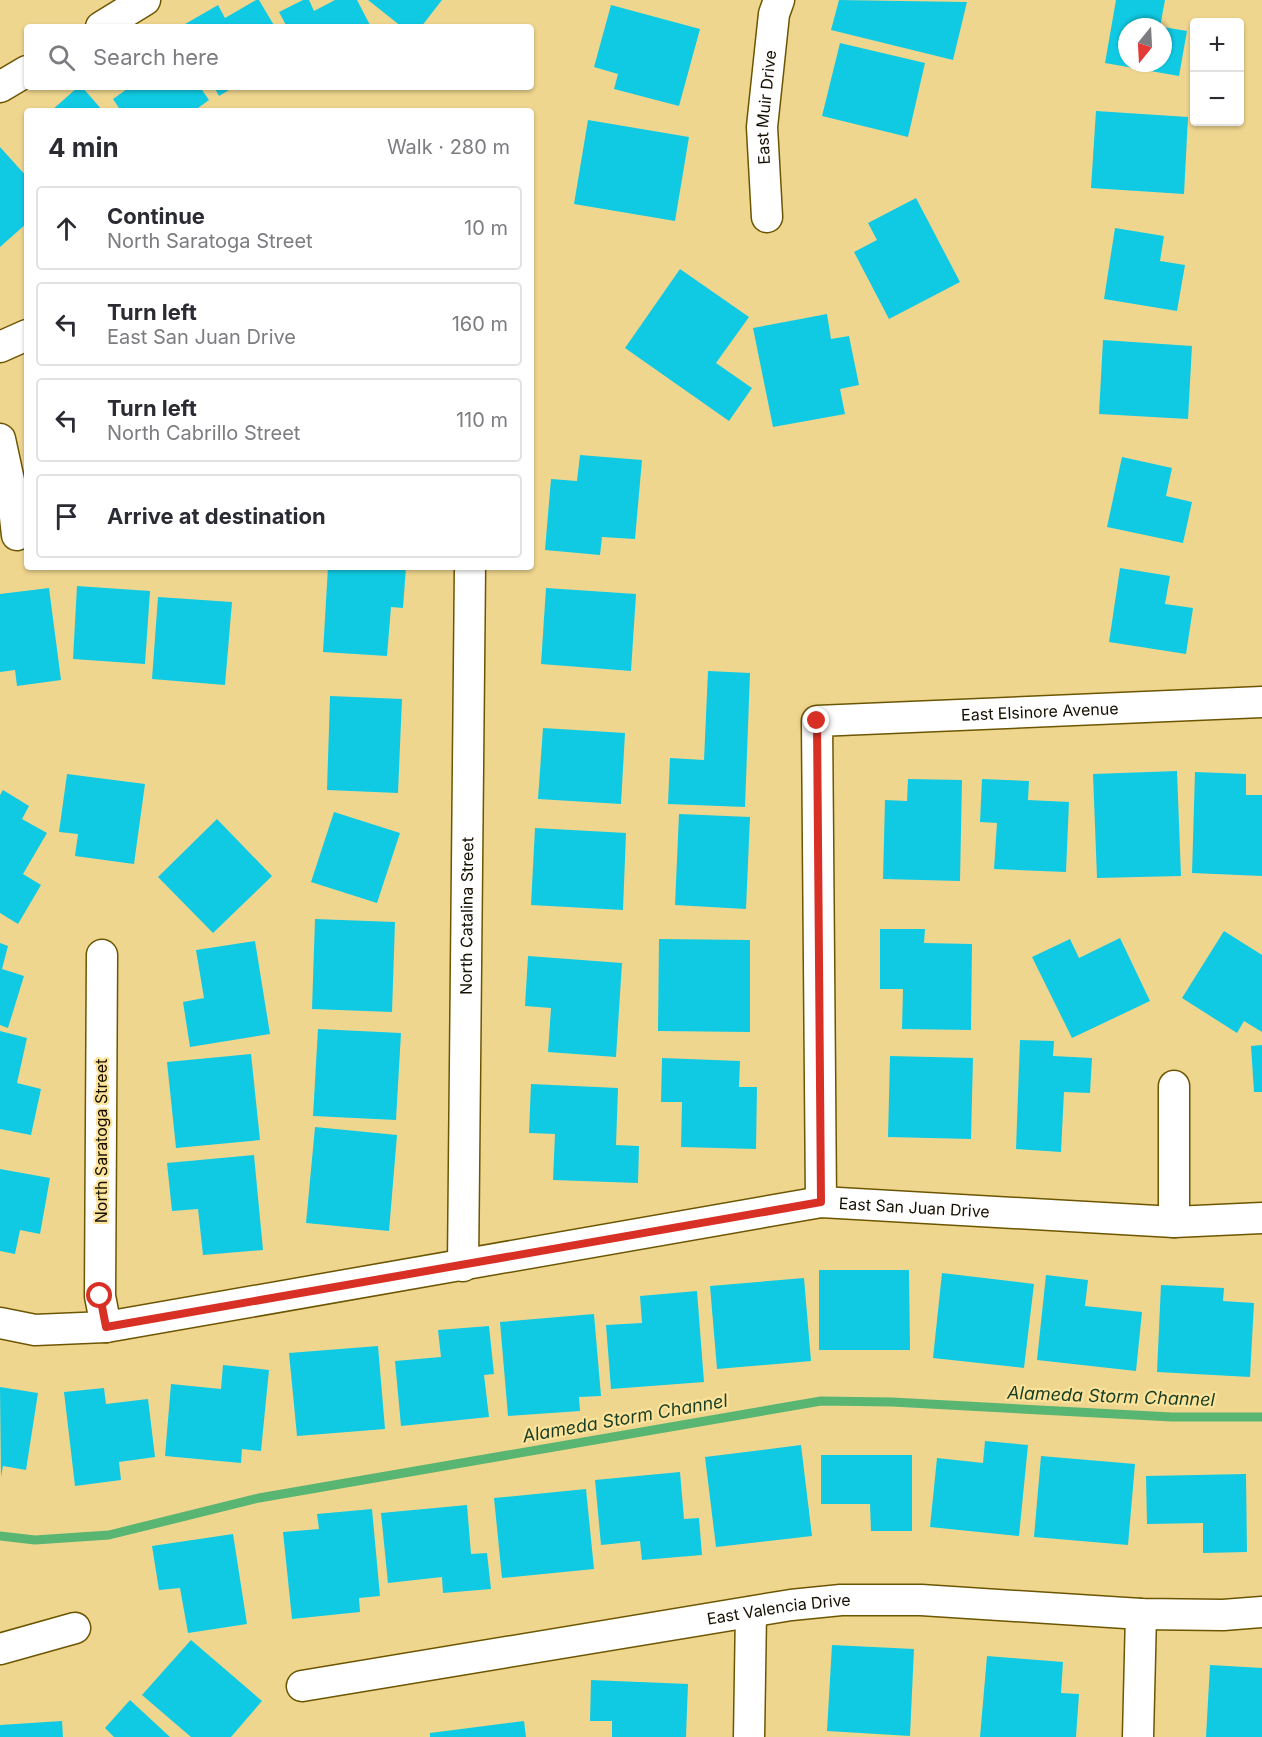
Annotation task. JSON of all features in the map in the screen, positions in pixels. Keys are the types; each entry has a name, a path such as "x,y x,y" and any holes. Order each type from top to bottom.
{"street":[{"path":"106,24 145,0"},
{"name":"East Muir Drive","path":"767,217 762,127 774,14 779,0"},
{"path":"0,87 24,74"},
{"path":"0,347 24,336"},
{"path":"0,439 13,499 15,536"},
{"name":"North Catalina Street","path":"463,1266 470,570"},
{"name":"East Elsinore Avenue","path":"821,1202 817,721 1262,702"},
{"name":"North Saratoga Street","path":"102,955 100,1296 106,1327"},
{"path":"1174,1086 1174,1222"},
{"name":"East San Juan Drive","path":"0,1323 34,1330 106,1327 821,1202 1174,1222 1262,1218"},
{"name":"East Valencia Drive","path":"302,1686 791,1605 852,1600 921,1600 1141,1614 1223,1615 1262,1612"},
{"path":"749,1737 751,1612"},
{"path":"1138,1737 1141,1614"},
{"path":"0,1649 75,1628"}],"building":[{"path":"259,0 273,24 185,24 218,5 225,18"},
{"path":"303,0 309,0 314,11 335,0 357,0 369,24 285,24 279,12"},
{"path":"368,0 442,0 423,24 398,24"},
{"path":"839,0 967,2 953,60 831,30"},
{"path":"1116,0 1165,0 1162,18 1118,18 1118,65 1105,63"},
{"path":"611,5 700,29 679,106 614,89 618,74 594,67"},
{"path":"1172,28 1187,31 1179,76 1156,72 1172,72"},
{"path":"840,43 925,63 908,137 822,116"},
{"path":"75,90 85,90 100,108 54,108"},
{"path":"126,90 202,90 209,100 198,108 119,108 113,99"},
{"path":"216,90 229,90 219,96"},
{"path":"1096,111 1188,117 1184,194 1091,188"},
{"path":"588,120 689,137 675,221 574,204"},
{"path":"0,147 24,174 24,226 0,247"},
{"path":"916,198 960,282 889,319 854,252 877,240 868,223"},
{"path":"1115,228 1164,236 1160,261 1185,265 1177,311 1104,299"},
{"path":"680,269 749,317 716,363 752,388 729,421 625,348"},
{"path":"827,314 831,339 849,336 859,385 840,389 845,414 773,427 753,328"},
{"path":"1103,340 1192,346 1188,419 1099,414"},
{"path":"580,455 642,460 635,539 602,537 600,555 545,550 551,479 577,481"},
{"path":"1122,457 1172,468 1166,496 1192,502 1183,543 1107,527"},
{"path":"1120,568 1170,576 1165,604 1193,608 1186,654 1109,642"},
{"path":"328,570 406,570 403,608 391,607 387,656 323,652"},
{"path":"77,586 150,591 145,664 73,659"},
{"path":"49,588 61,680 17,686 15,670 0,672 0,594"},
{"path":"546,588 636,594 631,671 541,664"},
{"path":"158,597 232,602 225,685 152,679"},
{"path":"708,671 750,673 745,807 668,804 670,758 704,760"},
{"path":"330,696 402,699 398,793 327,790"},
{"path":"543,728 625,733 621,804 538,799"},
{"path":"1177,771 1181,876 1097,878 1093,774"},
{"path":"1195,772 1246,774 1246,795 1262,795 1262,876 1192,873"},
{"path":"67,774 145,784 134,864 75,856 78,834 59,832"},
{"path":"908,779 962,780 960,881 883,879 885,800 907,801"},
{"path":"982,779 1029,781 1028,800 1069,802 1066,872 994,869 997,823 980,822"},
{"path":"3,790 29,806 22,819 47,833 23,874 41,885 18,924 0,913 0,795"},
{"path":"334,812 400,833 377,903 311,882"},
{"path":"679,814 750,817 746,909 675,905"},
{"path":"217,819 272,876 213,933 158,877"},
{"path":"535,828 626,833 623,910 531,905"},
{"path":"315,919 395,922 392,1012 312,1009"},
{"path":"880,929 925,929 924,943 972,944 971,1030 902,1029 903,989 880,989"},
{"path":"1224,931 1262,955 1262,1032 1244,1021 1237,1033 1182,998"},
{"path":"1120,938 1150,1001 1072,1038 1032,957 1070,939 1079,958"},
{"path":"659,939 750,940 750,1032 658,1031"},
{"path":"255,941 270,1034 190,1047 183,1002 204,998 196,950"},
{"path":"0,943 8,946 2,969 24,976 8,1028 0,1025"},
{"path":"528,956 622,963 616,1057 548,1052 551,1008 525,1006"},
{"path":"318,1029 401,1033 396,1120 313,1116"},
{"path":"0,1031 27,1038 17,1083 41,1089 31,1135 0,1129"},
{"path":"1020,1040 1054,1041 1053,1056 1092,1058 1090,1093 1064,1092 1061,1152 1016,1149"},
{"path":"1262,1045 1262,1092 1254,1092 1251,1046"},
{"path":"251,1054 260,1140 176,1148 167,1062"},
{"path":"890,1056 973,1058 971,1139 888,1137"},
{"path":"662,1058 740,1061 739,1087 757,1087 756,1149 681,1147 682,1102 661,1102"},
{"path":"531,1084 618,1088 616,1145 639,1146 638,1183 553,1180 555,1134 529,1133"},
{"path":"315,1127 397,1135 389,1231 306,1223"},
{"path":"254,1155 263,1250 203,1255 198,1209 172,1211 167,1163"},
{"path":"0,1169 50,1178 40,1234 20,1230 15,1254 0,1251"},
{"path":"819,1270 909,1270 910,1350 819,1350"},
{"path":"942,1273 1034,1284 1024,1368 933,1358"},
{"path":"1046,1275 1088,1280 1085,1306 1142,1312 1136,1371 1037,1360"},
{"path":"804,1278 811,1361 717,1369 710,1286"},
{"path":"1161,1285 1224,1288 1223,1301 1254,1303 1250,1377 1157,1372"},
{"path":"697,1291 704,1382 611,1389 606,1325 642,1323 640,1296"},
{"path":"594,1314 601,1396 579,1397 580,1411 508,1416 500,1322"},
{"path":"489,1326 494,1374 484,1375 489,1417 401,1426 395,1361 441,1357 438,1330"},
{"path":"378,1346 385,1429 297,1436 289,1353"},
{"path":"223,1365 269,1370 261,1451 242,1449 241,1463 165,1456 171,1384 221,1389"},
{"path":"0,1387 38,1393 26,1470 3,1466 1,1477"},
{"path":"104,1388 106,1404 148,1399 155,1457 119,1462 121,1480 75,1486 64,1392"},
{"path":"985,1441 1028,1445 1019,1536 930,1527 937,1458 983,1463"},
{"path":"801,1445 812,1536 716,1547 705,1457"},
{"path":"821,1455 912,1455 912,1531 871,1531 870,1504 821,1504"},
{"path":"1041,1456 1135,1464 1128,1545 1034,1537"},
{"path":"680,1472 684,1519 699,1518 702,1555 642,1560 640,1541 601,1545 595,1480"},
{"path":"1246,1474 1247,1552 1203,1553 1203,1523 1147,1524 1146,1476"},
{"path":"586,1489 594,1569 502,1578 494,1498"},
{"path":"467,1505 471,1554 487,1553 491,1589 443,1593 442,1577 388,1583 381,1513"},
{"path":"372,1509 380,1596 359,1598 360,1612 292,1619 283,1532 319,1529 317,1514"},
{"path":"233,1534 247,1624 188,1633 180,1588 159,1590 152,1546"},
{"path":"191,1640 262,1701 231,1737 191,1737 142,1695"},
{"path":"832,1645 914,1649 910,1736 827,1731"},
{"path":"987,1656 1063,1662 1061,1693 1079,1694 1076,1737 980,1737"},
{"path":"1210,1665 1262,1668 1262,1737 1206,1737"},
{"path":"591,1680 688,1684 686,1737 612,1737 612,1721 590,1721"},
{"path":"130,1700 170,1737 114,1737 105,1728"},
{"path":"62,1721 63,1737 0,1737 0,1725"},
{"path":"524,1721 526,1737 430,1737 430,1733"}],"waterway":[{"name":"Alameda Storm Channel","path":"0,1536 35,1540 109,1535 259,1498 821,1401 892,1402 1172,1417 1262,1417"}],"route":[{"path":"100,1296 106,1327 821,1202 817,721"}]}
